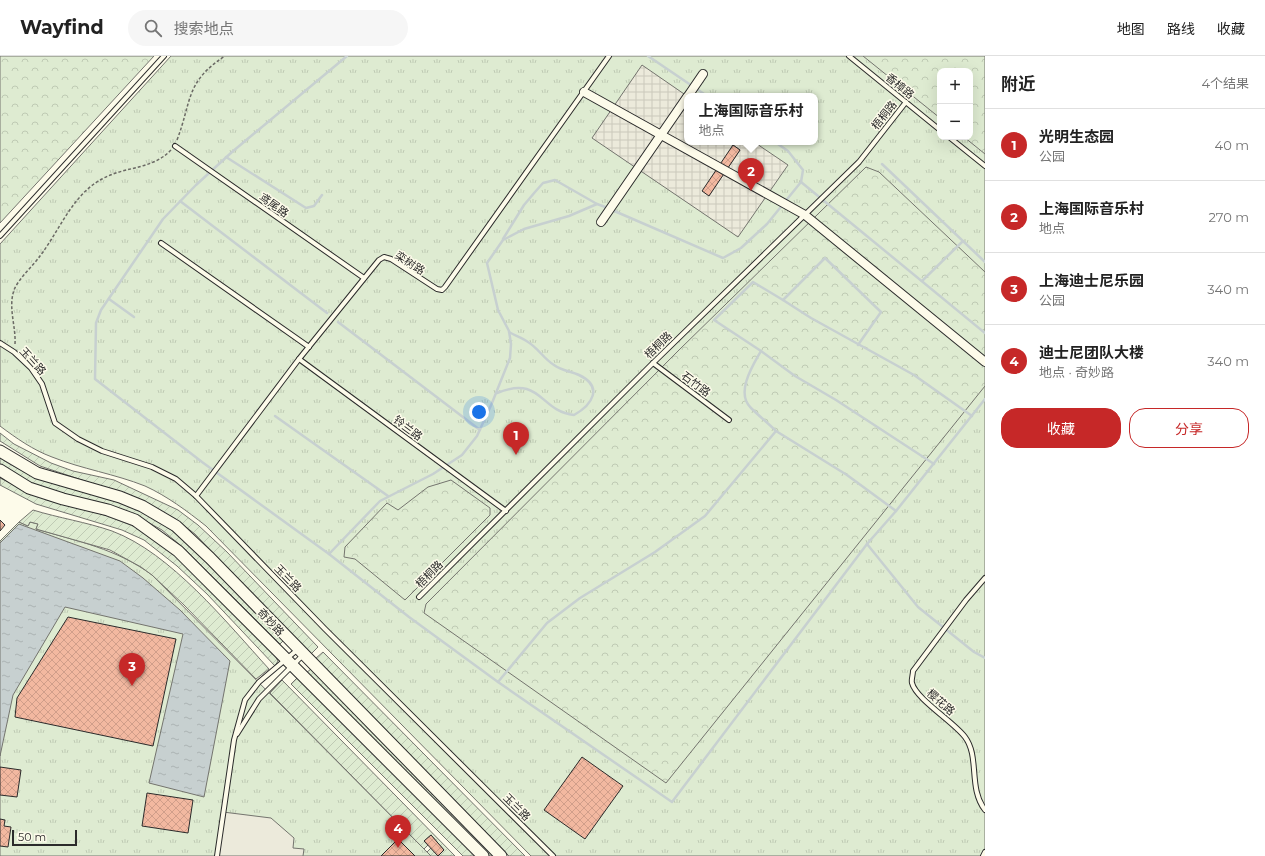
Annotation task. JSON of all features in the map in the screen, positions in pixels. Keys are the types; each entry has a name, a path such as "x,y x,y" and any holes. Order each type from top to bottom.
{"street":[{"path":"691,92 703,74"},
{"path":"584,92 805,215 985,362"},
{"path":"601,222 684,102"},
{"name":"奇妙路","path":"0,451 37,473 120,497 142,506 176,526 210,558 500,856"},
{"name":"奇妙路","path":"0,470 29,488 62,499 108,510 135,520 158,535 178,551 483,856"}],"lane":[{"path":"0,236 164,56"},
{"name":"栾树路","path":"196,496 309,347 379,260 384,257 391,259 431,287 442,290 609,56"},
{"name":"香樟路","path":"849,56 937,128"},
{"name":"梧桐路","path":"419,597 506,512 652,363 859,162 906,102"},
{"path":"953,140 985,166"},
{"name":"鸢尾路","path":"175,146 364,278"},
{"path":"161,243 309,347"},
{"name":"玉兰路","path":"0,343 14,352 31,368 42,384 54,423 78,439 102,451 152,467 176,479 196,496 326,629 553,856"},
{"name":"铃兰路","path":"300,359 506,512"},
{"name":"石竹路","path":"652,363 729,420"},
{"name":"樱花路","path":"985,578 966,600 914,671 911,682 916,693 947,718 966,738 972,757 974,787 985,810"},
{"path":"234,740 259,698 300,652"},
{"path":"217,856 234,740 245,700 251,690 290,662 300,652"},
{"path":"983,856 985,852"}],"path":[{"path":"14,352 15,336 11,307 15,288 51,241 76,202 90,186 104,178 151,164 164,157 175,146 194,84 203,73 225,56"}],"green space":[{"path":"0,56 154,56 0,223"},
{"path":"171,56 985,56 985,856 531,856 206,526 169,499 145,486 63,461 38,451 0,426 0,244"},
{"path":"863,56 985,56 985,154 968,140 973,140 973,68 937,68 937,116"},
{"path":"866,167 879,172 985,272 985,386 666,783 424,613 426,604 679,350"},
{"path":"0,433 14,444 51,463 73,471 114,480 178,510 198,525 227,552 318,647 310,655 195,534 174,518 127,495 40,466 0,441"},
{"path":"0,458 34,476 104,497 151,516 174,532 195,550 284,640 280,644 185,549 162,530 131,513 40,488 0,465"},
{"path":"0,478 47,500 96,512 141,529 171,549 276,657 278,661 275,666 207,594 177,566 144,540 122,530 36,504 0,485"},
{"path":"451,480 490,508 490,515 405,600 355,559 344,557 345,547 387,503 398,510 428,487"},
{"path":"33,510 112,531 134,541 156,555 197,591 269,669 256,679 184,605 152,575 141,567 110,550 36,529 38,524 30,522 28,526 19,522"},
{"path":"19,522 28,526 30,522 38,524 36,529 111,552 139,566 152,575 431,856 0,856 0,541"},
{"path":"323,652 525,856 509,856 315,659"},
{"path":"311,669 496,856 488,856 306,673"},
{"path":"298,677 476,856 463,856 291,684"},
{"path":"282,680 455,856 438,856 444,850 431,835 424,841 428,845 424,849 270,693"},
{"path":"431,848 438,856 431,856 427,852"}],"shaded area":[{"path":"642,65 684,94 684,145 733,145 758,145 788,165 738,237 592,138","holes":["733,145 740,150 709,195"]},
{"path":"223,812 271,818 294,838 293,848 304,849 303,856 217,856"}],"water":[{"path":"19,524 120,561 143,578 180,610 230,661 204,797 149,783 183,634 65,607 13,695 0,756 0,543"}],"building":[{"path":"733,145 740,150 709,196 702,191"},
{"path":"0,520 5,525 0,531"},
{"path":"68,617 176,639 153,746 15,717 17,698"},
{"path":"582,757 623,786 585,839 544,810"},
{"path":"0,767 21,770 17,797 0,795"},
{"path":"147,793 193,800 188,833 142,826"},
{"path":"0,819 5,820 4,826 11,827 8,847 0,846"},
{"path":"431,835 444,850 438,856 424,841"},
{"path":"398,839 415,856 381,856"}],"waterway":[{"path":"347,56 232,152 196,185 163,219 101,310 96,323 95,379 202,462 329,554 409,617 498,682 547,623 580,598 655,552 705,516 776,431 751,408 745,395 747,379 761,351 714,320 753,282 783,300 825,258 881,312 858,345"},
{"path":"648,56 703,93"},
{"path":"612,210 723,258 741,248 767,224 801,182 803,170 788,151 779,145"},
{"path":"226,157 306,208 314,206 322,195"},
{"path":"882,164 985,262"},
{"path":"503,239 524,205 543,183 555,180 597,204"},
{"path":"801,182 985,333"},
{"path":"180,201 327,313"},
{"path":"329,554 380,501 433,474 462,455 477,436 510,358 511,344 509,331 498,310 487,263 503,240 524,229 569,216 597,204 608,208"},
{"path":"922,281 963,241"},
{"path":"109,299 134,317"},
{"path":"783,300 811,318 914,375 972,416"},
{"path":"338,322 480,430"},
{"path":"497,393 523,388 532,391 562,412 574,415 586,406 593,396 593,390 587,380 579,375 563,370 550,363 532,344 509,332"},
{"path":"761,351 795,376 836,400 934,464"},
{"path":"498,682 672,802 867,544 896,511 985,399"},
{"path":"275,416 388,496"},
{"path":"776,431 847,475 896,511"},
{"path":"867,544 918,607 974,652 985,658"}],"place":[{"name":"上海国际音乐村","path":"751,191"},
{"name":"光明生态园","path":"516,455"},
{"name":"上海迪士尼乐园","path":"132,686"},
{"name":"迪士尼团队大楼","path":"398,848"}]}
